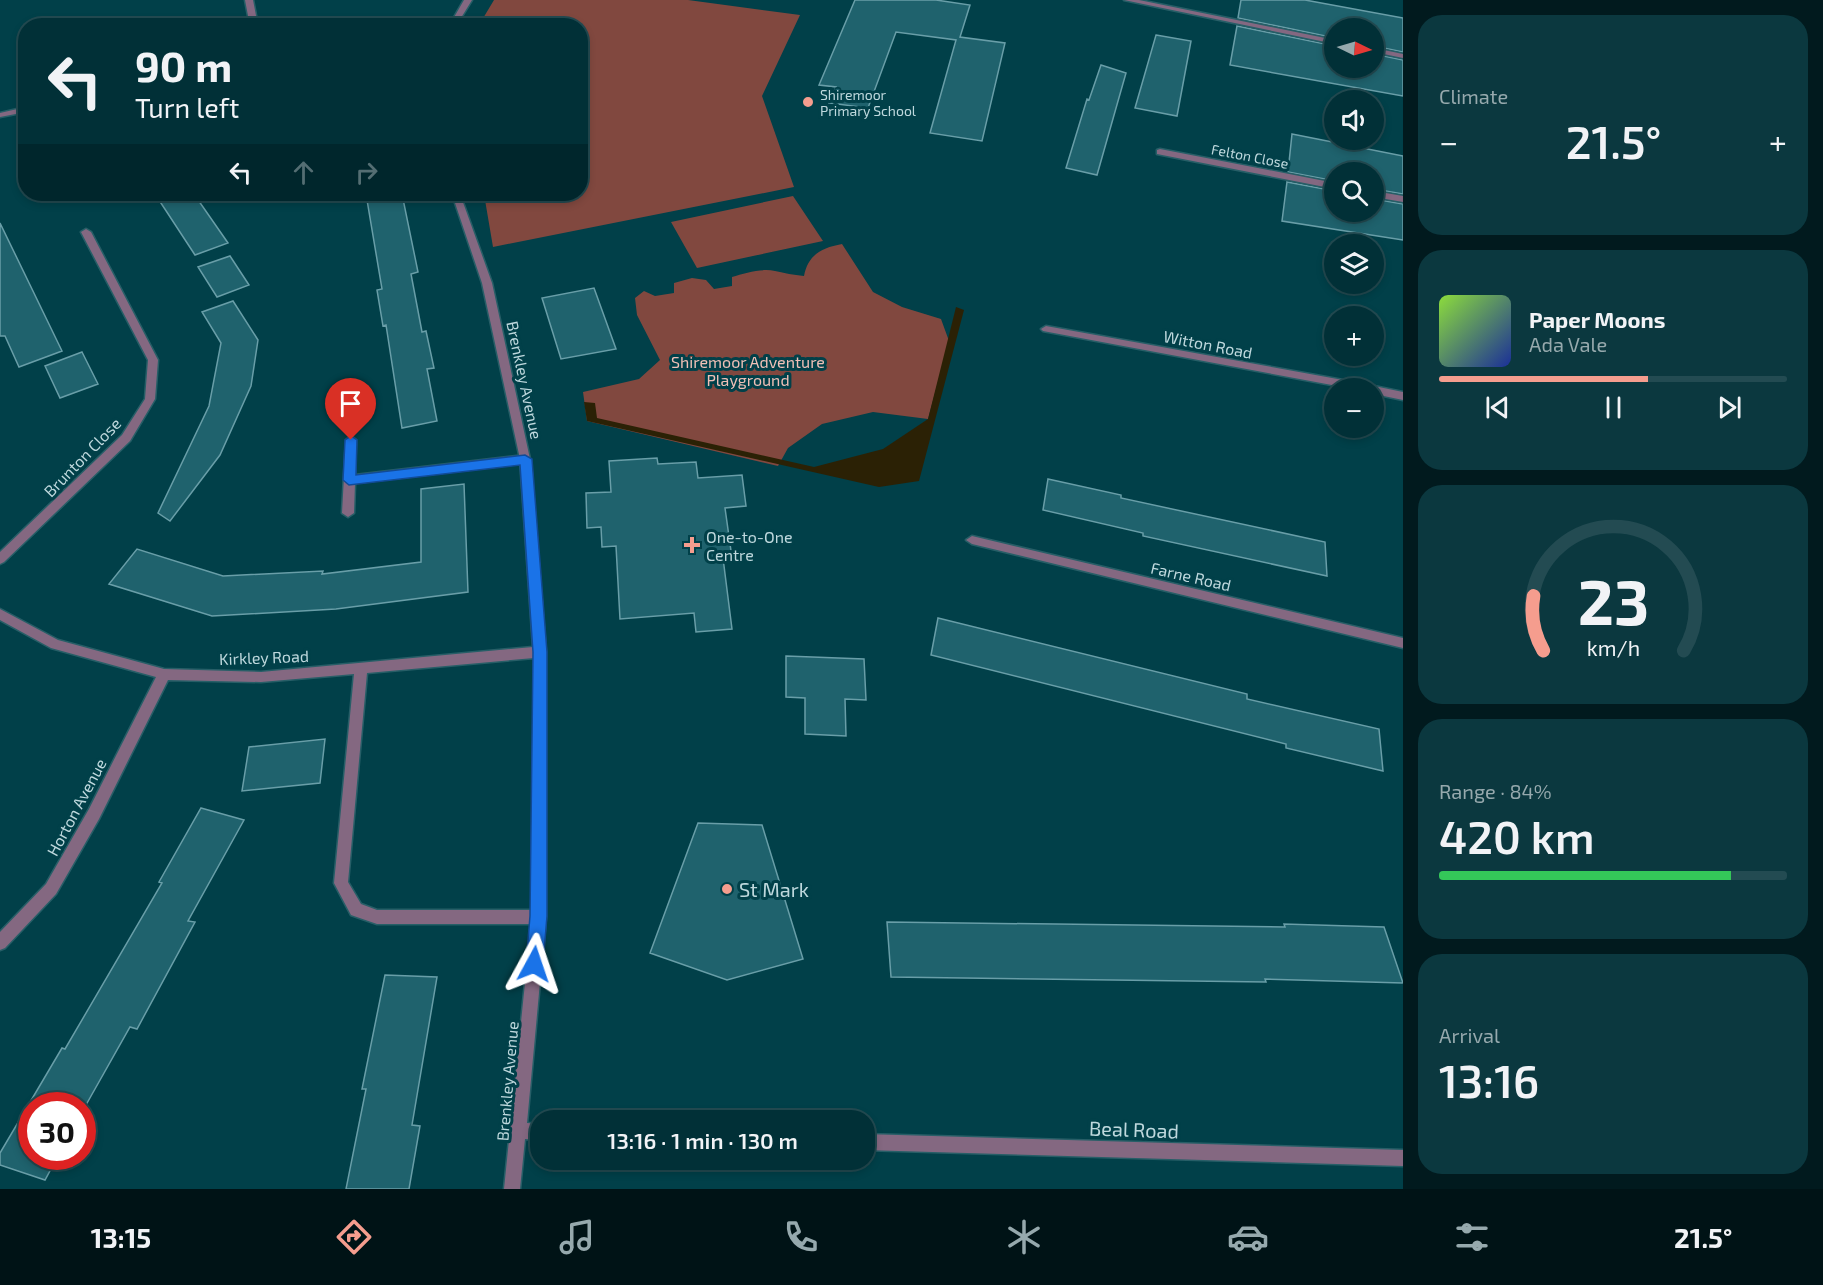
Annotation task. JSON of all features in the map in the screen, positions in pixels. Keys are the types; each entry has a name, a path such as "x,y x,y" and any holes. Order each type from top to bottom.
{"street":[{"path":"249,0 252,18"},
{"path":"457,18 468,0"},
{"path":"1128,0 1324,40"},
{"path":"1384,52 1403,56"},
{"path":"0,114 18,111"},
{"name":"Felton Close","path":"1160,152 1324,184"},
{"path":"1384,196 1403,199"},
{"name":"Brenkley Avenue","path":"458,201 487,283 525,459 540,652 539,916 512,1189"},
{"name":"Brunton Close","path":"0,559 126,438 150,399 153,360 86,232"},
{"name":"Witton Road","path":"1046,329 1324,380"},
{"path":"1384,392 1403,396"},
{"path":"348,513 351,440"},
{"path":"349,480 525,459"},
{"name":"Farne Road","path":"972,540 1403,643"},
{"name":"Kirkley Road","path":"0,614 55,644 164,674 261,677 540,652"},
{"path":"361,668 341,883 356,910 377,917 539,916"},
{"name":"Horton Avenue","path":"0,943 51,889 94,814 164,674"},
{"path":"519,1131 530,1132"},
{"name":"Beal Road","path":"875,1142 1403,1158"}],"green space":[{"path":"494,0 688,0 800,15 762,96 794,187 493,247 485,201 588,201 588,18 483,18"},
{"path":"793,196 823,241 697,268 671,222"},
{"name":"Shiremoor Adventure Playground","path":"842,244 873,292 902,307 941,319 949,341 928,419 873,412 822,424 788,448 778,466 587,421 583,392 639,379 660,360 637,315 635,298 644,291 655,296 674,293 674,283 692,278 706,280 714,289 732,286 732,277 759,271 770,270 804,276 812,258 822,250"}],"shaded area":[{"path":"956,307 964,310 919,481 879,487 587,421 584,402 595,403 597,418 814,467 883,449 928,419"}],"building":[{"path":"855,0 936,0 970,5 960,37 1005,43 982,141 930,133 956,40 896,32 868,108 829,103 836,87 819,85"},
{"path":"1241,0 1305,0 1403,18 1403,52 1384,48 1384,18 1324,18 1324,36 1238,18"},
{"path":"1237,26 1324,44 1324,78 1384,78 1384,56 1403,60 1403,96 1384,93 1384,90 1370,90 1230,65"},
{"path":"1156,35 1191,41 1177,116 1135,108"},
{"path":"1101,65 1126,73 1097,175 1066,168 1087,99 1089,100"},
{"path":"1292,134 1324,140 1324,150 1373,150 1403,156 1403,194 1384,191 1384,162 1324,162 1324,179 1288,172"},
{"path":"1287,182 1324,189 1324,222 1384,222 1384,201 1403,204 1403,240 1384,237 1384,234 1365,234 1282,221"},
{"path":"160,201 199,201 228,243 195,255"},
{"path":"367,201 403,201 418,272 411,274 422,332 426,331 434,368 427,369 437,421 402,428 386,325 383,326 377,290 382,289"},
{"path":"0,223 62,351 19,367 5,336 0,336"},
{"path":"230,256 249,285 217,297 198,267"},
{"path":"594,288 616,349 561,359 542,298"},
{"path":"233,301 258,340 251,386 220,455 170,521 158,513 209,406 221,343 202,312"},
{"path":"82,352 98,384 60,398 45,366"},
{"name":"One-to-One Centre","path":"657,458 658,464 696,462 698,478 742,475 746,506 725,508 732,558 723,558 732,629 696,632 694,613 620,619 616,546 602,547 601,527 587,528 586,493 611,492 609,461"},
{"path":"1048,479 1121,495 1121,498 1325,542 1327,576 1143,536 1143,533 1043,510"},
{"path":"464,484 468,592 336,609 212,616 109,584 137,549 223,576 323,571 322,574 421,562 421,489"},
{"path":"938,618 1247,694 1247,699 1379,729 1383,771 1286,748 1286,744 931,655"},
{"path":"786,656 864,659 866,700 845,699 846,736 805,734 805,698 786,697"},
{"path":"325,739 320,783 242,791 249,747"},
{"path":"201,808 244,820 188,921 195,922 137,1029 130,1027 93,1092 36,1092 62,1048 65,1049 162,883 159,882"},
{"name":"St Mark","path":"698,823 762,825 803,959 727,980 650,953"},
{"path":"887,922 1285,927 1284,924 1384,927 1403,983 1265,979 1266,982 891,977"},
{"path":"385,975 437,977 412,1125 420,1126 409,1189 346,1189 366,1089 362,1089"},
{"path":"18,1123 18,1170 50,1170 45,1180 0,1165 0,1153"}],"place":[{"name":"Shiremoor Primary School","path":"808,102"},
{"name":"One-to-One Centre","path":"692,545"},
{"name":"St Mark","path":"727,889"}],"route":[{"path":"351,440 349,480 525,459 540,652 539,916 534,964"}]}
